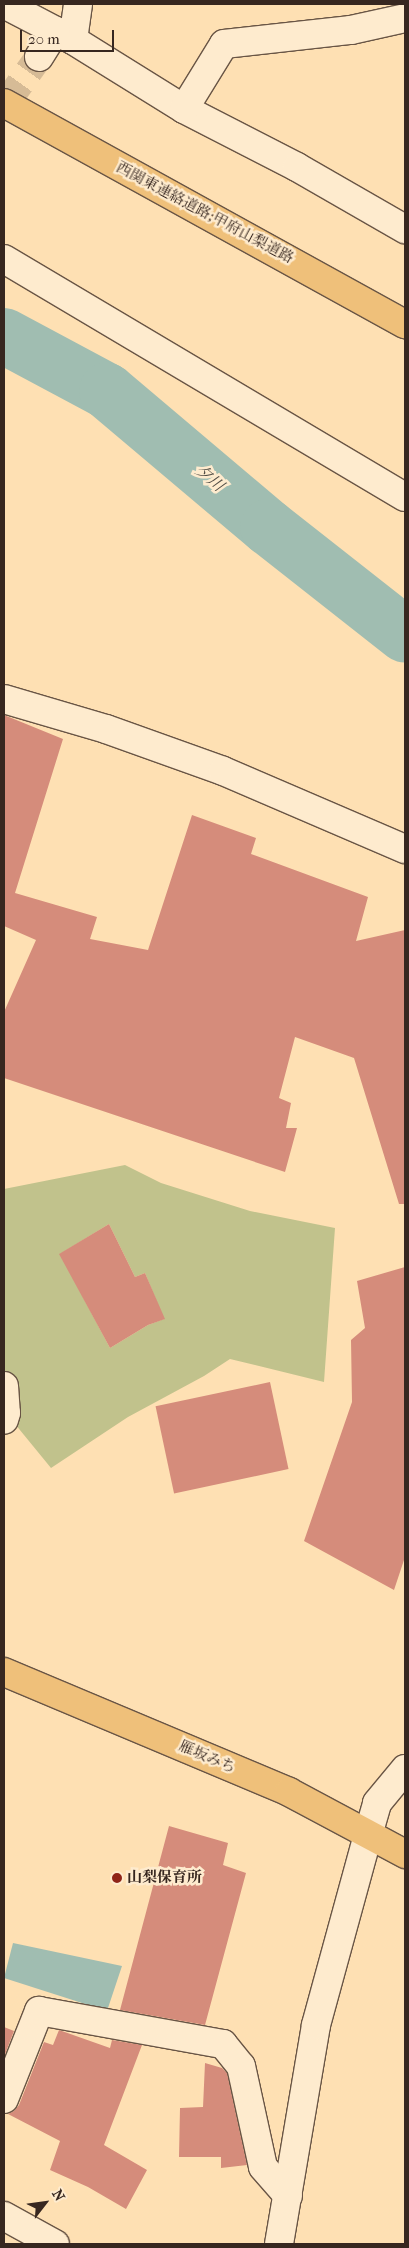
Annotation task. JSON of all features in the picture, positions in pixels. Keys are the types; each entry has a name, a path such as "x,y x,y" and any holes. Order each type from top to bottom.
{"highway":[{"name":"西関東連絡道路;甲府山梨道路","path":"4,104 405,324"},
{"name":"雁坂みち","path":"4,1672 281,1789 405,1854"}],"street":[{"path":"4,4 64,35 184,109 297,167 405,229"},
{"path":"39,57 64,35 78,4"},
{"path":"184,109 224,44 351,30 405,18"},
{"path":"4,259 405,497"},
{"path":"4,699 106,729 223,771 405,849"},
{"path":"4,1386 6,1414 4,1420"},
{"path":"279,2244 316,2025 377,1803 405,1769"},
{"path":"4,2099 39,2010 223,2044 241,2066 263,2167 288,2196"},
{"path":"4,2216 55,2244"}],"green space":[{"path":"125,1165 161,1183 250,1211 335,1228 324,1382 230,1359 204,1376 128,1417 51,1468 6,1413 4,1386 4,1189","holes":["109,1224 135,1277 145,1273 164,1319 148,1325 110,1348 60,1254"]}],"shaded area":[{"path":"13,1943 122,1966 107,2011 4,1978"}],"building":[{"path":"4,715 63,739 15,893 97,917 90,939 148,950 192,815 256,838 251,854 368,897 356,941 405,930 405,1204 399,1204 354,1058 295,1037 279,1098 291,1103 286,1128 297,1128 285,1172 4,1078 4,1012 36,940 4,926"},
{"path":"109,1224 135,1277 145,1273 165,1319 148,1325 110,1348 59,1254"},
{"path":"405,1267 405,1557 394,1590 304,1541 352,1402 351,1340 365,1328 357,1281"},
{"path":"270,1382 289,1469 174,1493 156,1406"},
{"path":"169,1826 228,1843 223,1865 246,1873 205,2025 120,2010"},
{"path":"4,2027 14,2031 4,2057"},
{"path":"59,2030 110,2048 112,2040 142,2045 104,2145 147,2170 126,2209 88,2187 50,2170 60,2141 8,2114 19,2105 44,2042 53,2045"},
{"path":"205,2063 222,2068 227,2073 247,2165 221,2168 221,2157 179,2157 180,2108 203,2107"}],"waterway":[{"name":"夕川","path":"4,336 107,391 268,527 405,635"}],"tunnel":[{"path":"4,106 39,57"}],"place":[{"name":"山梨保育所","path":"117,1878"}]}
